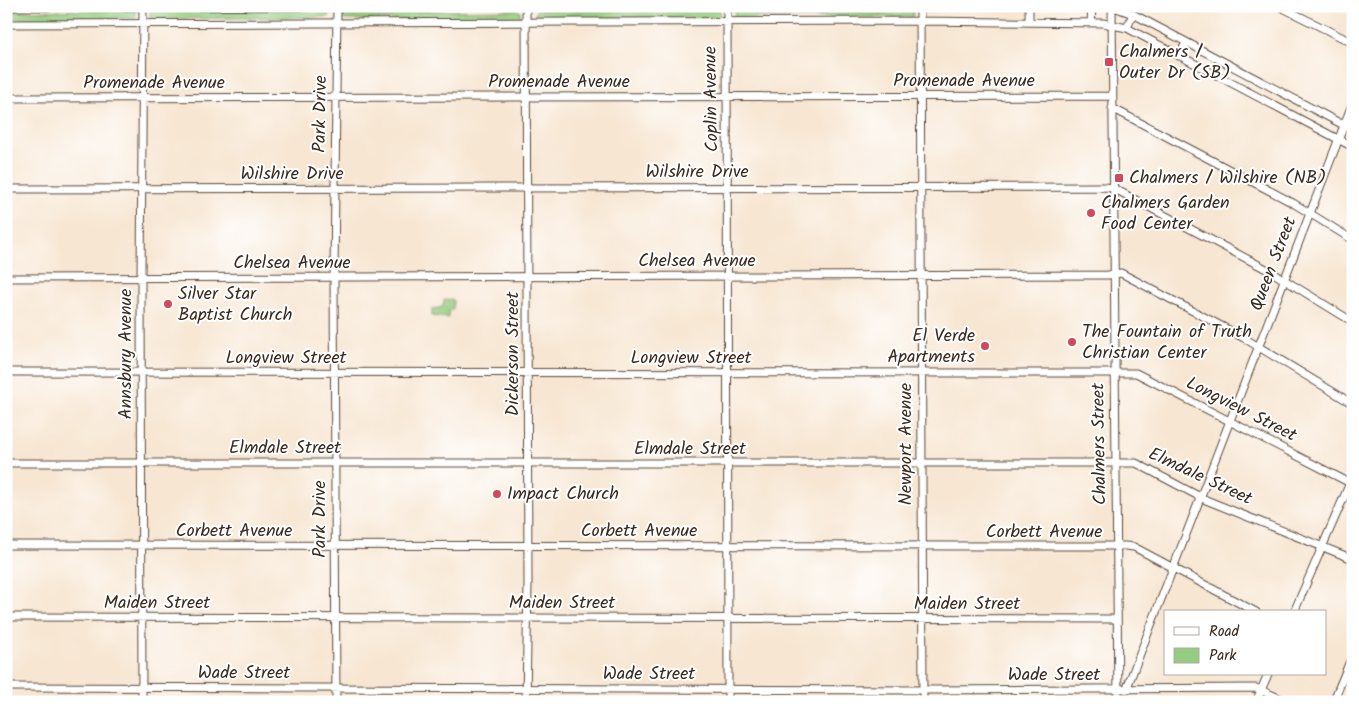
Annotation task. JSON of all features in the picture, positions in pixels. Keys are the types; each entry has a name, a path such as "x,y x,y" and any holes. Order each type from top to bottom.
{"street":[{"path":"6,7 419,6"},
{"name":"Dickerson Street","path":"526,6 528,188 528,618 526,702"},
{"name":"Coplin Avenue","path":"727,6 728,702"},
{"name":"Newport Avenue","path":"920,6 923,702"},
{"path":"1029,22 1030,6"},
{"path":"1091,22 1092,6"},
{"path":"1112,6 1133,14 1353,130"},
{"name":"Chalmers Street","path":"1112,6 1117,619 1122,690 1118,702"},
{"path":"1279,6 1353,43"},
{"name":"Annsbury Avenue","path":"142,702 141,189 144,98 143,7"},
{"name":"Park Drive","path":"336,7 334,278 336,702"},
{"path":"1126,28 1133,14"},
{"path":"6,24 143,22 1091,22 1112,24 1126,28 1353,148"},
{"path":"1179,56 1186,43"},
{"name":"Promenade Avenue","path":"6,98 1112,96"},
{"name":"Queen Street","path":"1122,690 1173,568 1353,102"},
{"path":"1112,108 1310,213 1353,240"},
{"name":"Wilshire Drive","path":"6,189 1113,188 1284,280 1353,322"},
{"name":"Chelsea Avenue","path":"6,278 921,276 1108,275 1121,273 1258,346 1353,404"},
{"name":"Longview Street","path":"6,372 1139,373 1229,421 1351,479"},
{"name":"Elmdale Street","path":"6,463 1140,464 1200,496 1353,559"},
{"path":"1295,610 1351,479"},
{"name":"Corbett Avenue","path":"6,545 1134,547 1252,610"},
{"name":"Maiden Street","path":"6,617 1117,619"},
{"path":"1333,702 1353,654"},
{"path":"1256,702 1267,676"},
{"name":"Wade Street","path":"6,687 729,690 1256,688 1288,702"}],"green space":[{"path":"717,9 720,11 720,17 717,18 535,18 536,10"},
{"path":"736,9 913,9 913,17 737,18 734,15"},
{"path":"131,10 136,12 136,18 6,19 6,11"},
{"path":"152,10 323,10 328,11 329,17 153,19 150,18"},
{"path":"520,11 520,19 344,20 341,12"},
{"path":"444,300 453,300 453,309 449,310 448,318 432,316 432,309 443,307"}],"place":[{"name":"Chalmers / Outer Dr (SB)","path":"1109,62"},
{"name":"Chalmers / Wilshire (NB)","path":"1119,178"},
{"name":"Chalmers Garden Food Center","path":"1091,213"},
{"name":"Silver Star Baptist Church","path":"168,304"},
{"name":"The Fountain of Truth Christian Center","path":"1072,342"},
{"name":"El Verde Apartments","path":"985,346"},
{"name":"Impact Church","path":"497,494"}]}
